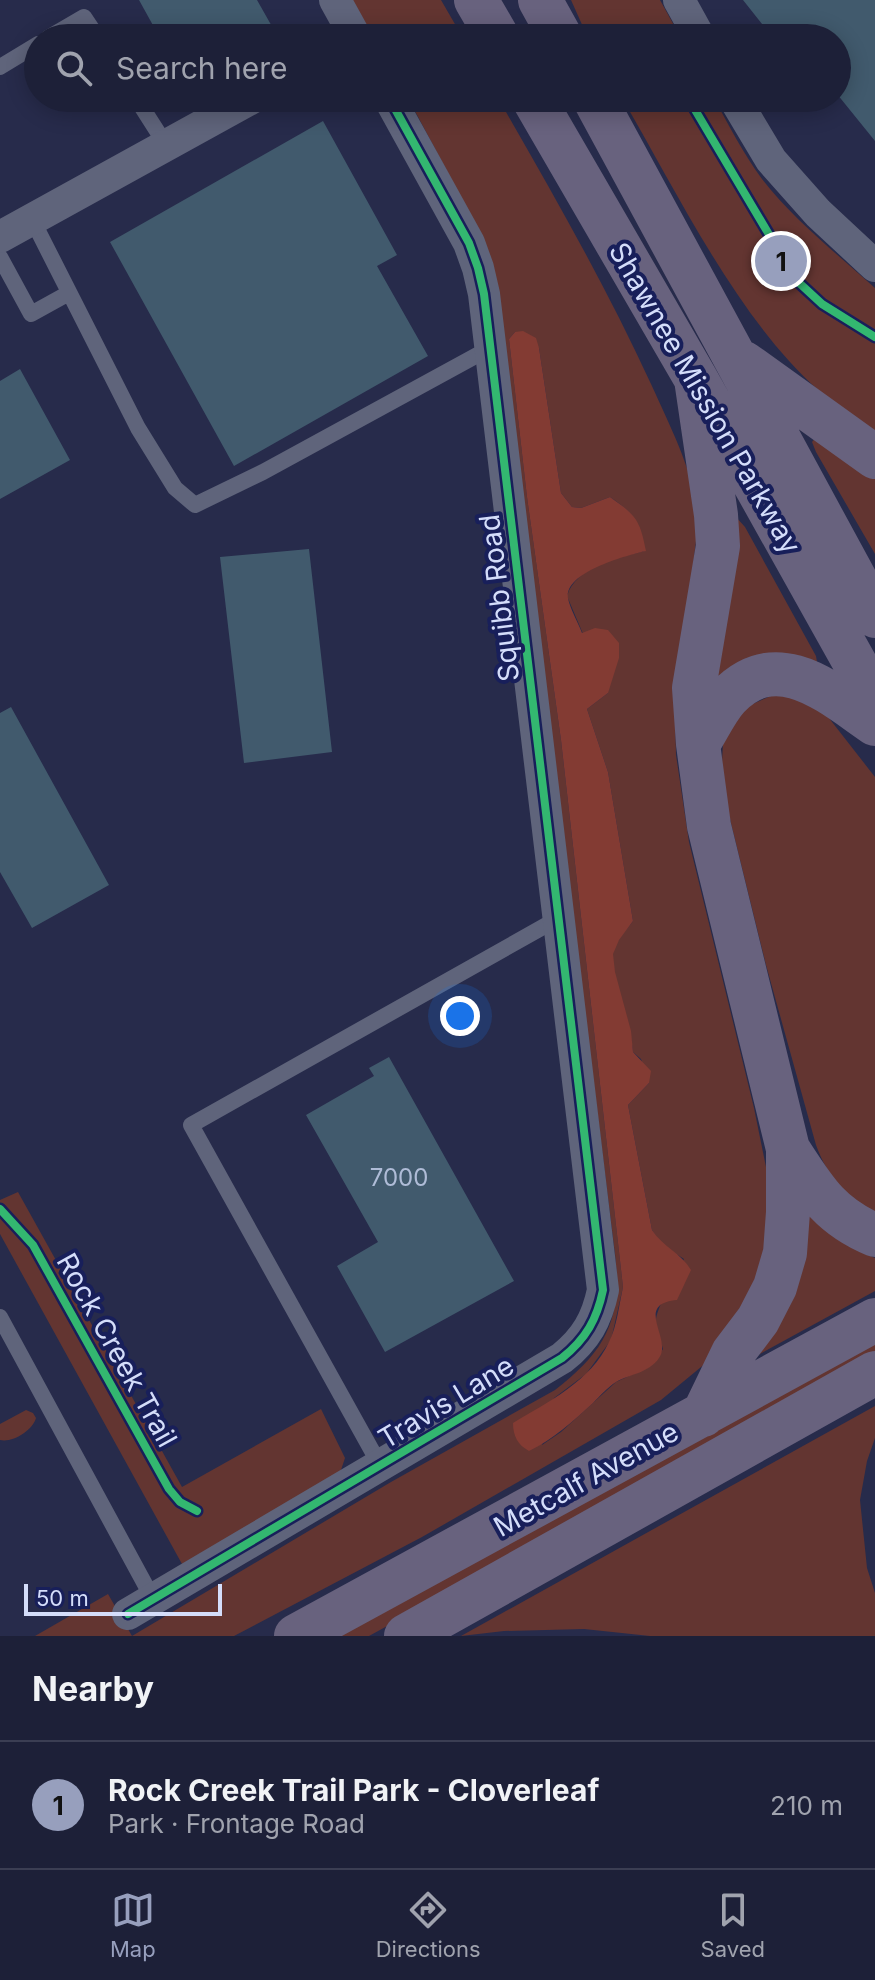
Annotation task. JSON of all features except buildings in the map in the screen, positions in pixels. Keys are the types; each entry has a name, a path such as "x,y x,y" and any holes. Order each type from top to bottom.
{"highway":[{"path":"476,0 490,24"},
{"path":"540,0 553,24"},
{"name":"Shawnee Mission Parkway","path":"541,112 696,379 875,699"},
{"name":"Shawnee Mission Parkway","path":"602,112 875,616"},
{"path":"734,356 875,457"},
{"path":"696,379 718,546 695,675 698,744 709,826 788,1149 785,1253 775,1287 758,1320 733,1353 703,1415"},
{"path":"698,744 726,699 741,686 773,674 812,681 875,724"},
{"path":"788,1149 821,1199 836,1214 875,1235"},
{"name":"Metcalf Avenue","path":"296,1636 875,1320"},
{"name":"Metcalf Avenue","path":"406,1636 875,1373"}],"street":[{"path":"335,0 348,24"},
{"path":"679,0 692,24"},
{"path":"0,237 226,112"},
{"name":"Squibb Road","path":"397,112 474,256 484,294 583,1114"},
{"path":"742,112 771,160 818,213 875,266"},
{"name":"Travis Lane","path":"141,1606 381,1467 562,1358 579,1344 592,1325 601,1299 603,1279 583,1114"}],"lane":[{"path":"72,24 84,17 89,24"},
{"path":"0,67 24,52"},
{"path":"145,112 166,145"},
{"path":"32,219 138,428 175,488 195,505 263,472 492,347"},
{"path":"0,257 31,314 69,293"},
{"path":"381,1467 191,1125 559,918"},
{"path":"0,1317 141,1606"}],"shaded area":[{"path":"350,0 441,0 455,24 366,24"},
{"path":"571,0 660,0 673,24 582,24"},
{"path":"415,112 506,112 634,347 680,449 696,499 699,516 675,715 676,755 689,842 754,1108 766,1167 769,1202 763,1275 712,1358 661,1400 422,1537 234,1636 132,1636 391,1482 555,1390 599,1347 613,1315 617,1277 615,1254 565,852 465,205","holes":["515,332 539,348 561,493 572,507 581,508 610,497 635,520 645,551 589,570 579,577 567,596 608,693 587,709 608,772 633,921 616,944 613,962 633,1052 641,1059 649,1083 628,1105 652,1230 661,1244 684,1259 656,1317 663,1349 651,1366 616,1382 561,1432 542,1445 554,1398 586,1374 611,1340 623,1287 561,740 527,497 509,339"]},
{"path":"630,112 722,112 774,194 875,288 875,434 817,389 760,326 734,290"},
{"path":"523,331 536,338 539,348 561,493 572,507 581,508 610,497 636,519 646,551 586,573 569,589 568,598 582,633 595,628 608,630 619,643 619,658 608,693 587,709 608,772 633,921 613,954 615,972 631,1031 633,1052 651,1071 649,1083 628,1105 652,1230 691,1270 677,1300 658,1308 656,1315 662,1350 655,1363 613,1384 563,1429 529,1451 517,1440 513,1423 567,1389 601,1356 612,1336 623,1287 561,740 527,497 509,339 515,332"},
{"path":"816,437 875,478 875,554 816,452 812,442"},
{"path":"736,517 745,527 817,662 714,690"},
{"path":"780,692 825,713 875,777 875,1216 839,1186 816,1145 766,965 728,811 722,763 723,742 741,709"},
{"path":"18,1192 182,1487 321,1409 345,1458 339,1476 182,1564 0,1234 0,1200"},
{"path":"804,1207 859,1251 875,1258 875,1291 756,1356"},
{"path":"875,1340 875,1358 369,1636 331,1636"},
{"path":"875,1406 875,1438 860,1500 867,1568 875,1593 875,1636 650,1636 584,1629 504,1631 461,1636"},
{"path":"26,1410 36,1418 31,1427 16,1438 0,1440 0,1424"},
{"path":"108,1594 132,1636 35,1636"}],"cycle path":[{"path":"128,1614 562,1358 589,1328 603,1290 484,294 469,243 397,112"},
{"path":"696,112 796,280 822,304 875,337"},
{"name":"Rock Creek Trail","path":"0,1209 33,1245 169,1489 180,1502 197,1511"}],"place":[{"name":"Rock Creek Trail Park - Cloverleaf","path":"781,261"}]}
